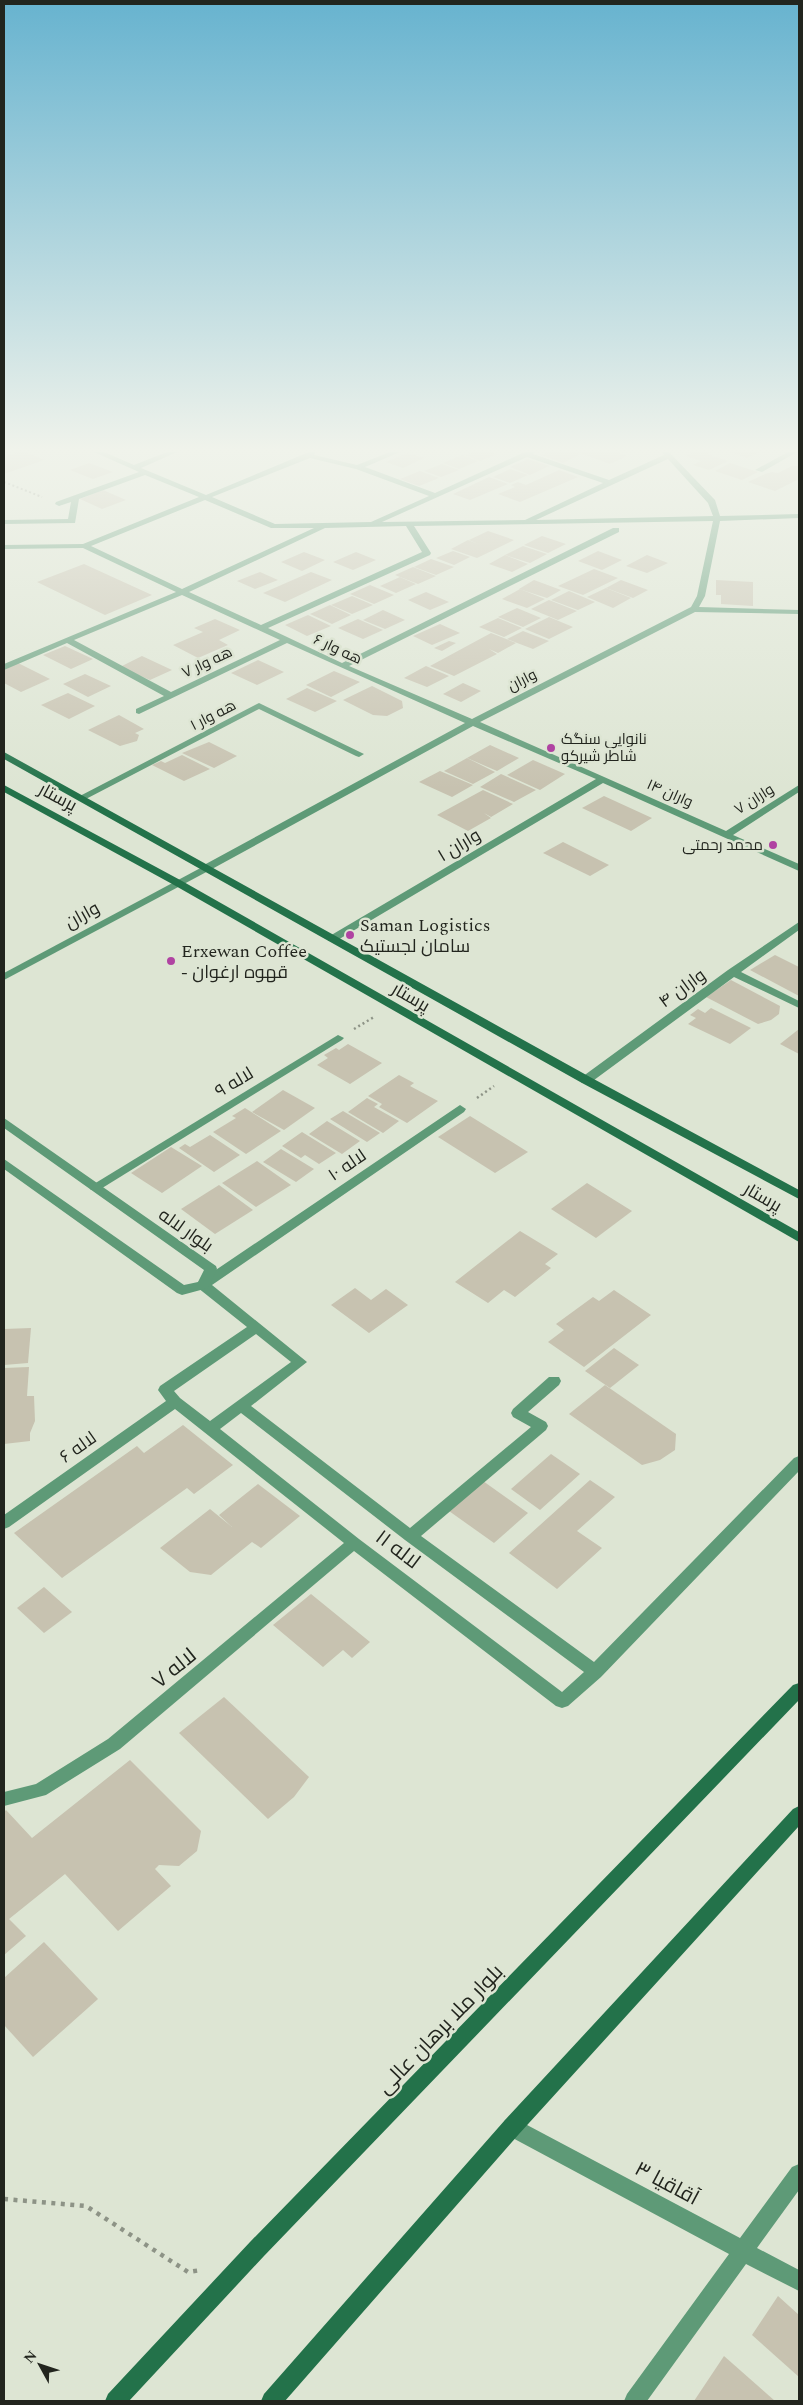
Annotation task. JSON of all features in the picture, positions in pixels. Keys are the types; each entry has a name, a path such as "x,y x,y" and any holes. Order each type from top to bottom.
{"main road":[{"name":"پرستار","path":"4,755 208,867 332,939 586,1080 799,1195"},
{"name":"پرستار","path":"4,788 178,883 799,1238"},
{"name":"بلوار ملا برهان عالی","path":"115,2401 257,2249 799,1690"},
{"path":"271,2401 512,2127 799,1814"}],"street":[{"name":"هه وار ۶","path":"125,564 342,666 473,722"},
{"path":"4,667 184,591 242,564"},
{"path":"261,628 400,564"},
{"path":"342,666 547,564"},
{"path":"708,564 701,596 694,609 799,612"},
{"name":"واران","path":"4,977 473,722 694,609"},
{"path":"67,640 169,695"},
{"name":"هه وار ۷","path":"139,711 287,640"},
{"name":"هه وار ۱","path":"81,798 259,706 359,754"},
{"name":"واران ۱۴","path":"473,722 799,868"},
{"name":"واران ۱","path":"332,939 603,779"},
{"name":"واران ۷","path":"726,835 799,788"},
{"name":"واران ۴","path":"586,1080 799,925"},
{"path":"732,972 799,1005"},
{"name":"لاله ۹","path":"95,1187 338,1038"},
{"name":"لاله ۱۰","path":"203,1285 460,1109"},
{"name":"بلوار لاله","path":"4,1122 210,1269 203,1285"},
{"path":"4,1162 182,1290 203,1285 300,1362 210,1429"},
{"path":"175,1402 165,1390 256,1327"},
{"name":"لاله ۱۱","path":"410,1536 541,1426 518,1412 554,1381"},
{"name":"لاله ۱۱","path":"175,1402 354,1543 562,1701 595,1672 410,1536 242,1406"},
{"name":"لاله ۶","path":"4,1523 175,1402"},
{"path":"595,1672 799,1462"},
{"name":"لاله ۷","path":"4,1799 40,1790 114,1744 354,1543"},
{"name":"آقاقیا ۳","path":"512,2127 799,2281"},
{"path":"634,2401 799,2174"}],"path":[{"path":"338,1038 392,1007"},
{"path":"460,1109 511,1075"},
{"path":"4,2199 86,2206 188,2272 207,2269"}],"building":[{"path":"85,564 152,595 105,615 37,582"},
{"path":"286,564 316,564 302,571"},
{"path":"339,564 366,564 353,570"},
{"path":"420,564 446,564 454,567 436,575 414,567"},
{"path":"490,564 528,564 512,572"},
{"path":"587,564 614,564 602,570"},
{"path":"629,564 665,564 647,573 626,566"},
{"path":"413,567 436,576 418,584 395,575"},
{"path":"594,569 618,578 583,595 558,586"},
{"path":"260,572 278,580 255,589 237,581"},
{"path":"311,572 332,580 285,602 263,593"},
{"path":"400,577 416,584 396,593 380,586"},
{"path":"534,580 561,590 547,598 519,589"},
{"path":"621,580 648,590 633,598 606,588"},
{"path":"716,580 753,582 753,606 721,604 721,595 716,595"},
{"path":"370,585 394,595 374,604 350,594"},
{"path":"606,588 631,598 613,608 587,597"},
{"path":"520,589 545,599 527,608 502,599"},
{"path":"569,591 595,602 578,610 551,600"},
{"path":"426,592 449,602 430,610 408,600"},
{"path":"352,596 373,605 352,614 331,605"},
{"path":"549,600 577,611 558,620 531,609"},
{"path":"330,605 351,615 332,624 310,614"},
{"path":"517,608 541,618 523,627 498,617"},
{"path":"383,610 405,620 385,629 363,620"},
{"path":"308,615 331,626 307,636 285,625"},
{"path":"549,617 573,627 549,639 525,629"},
{"path":"498,618 522,628 504,637 479,627"},
{"path":"215,619 240,630 219,640 228,645 198,658 173,645 203,632 194,628"},
{"path":"358,619 383,630 363,639 338,628"},
{"path":"440,624 460,633 432,645 413,636"},
{"path":"523,631 549,641 533,649 507,639"},
{"path":"491,633 516,643 498,653 489,649 497,654 454,676 430,666"},
{"path":"449,641 456,643 442,651 434,648"},
{"path":"65,646 93,659 71,669 43,655"},
{"path":"142,656 172,670 150,680 120,667"},
{"path":"258,660 284,672 257,685 231,673"},
{"path":"18,663 50,679 21,692 4,683 4,669"},
{"path":"426,666 449,676 427,687 404,678"},
{"path":"334,671 360,682 331,697 306,685"},
{"path":"85,674 111,686 88,697 63,684"},
{"path":"463,683 481,691 461,702 443,694"},
{"path":"372,686 402,701 403,708 387,716 373,715 343,700"},
{"path":"307,688 337,701 315,712 286,699"},
{"path":"68,693 95,706 69,719 41,705"},
{"path":"119,715 144,729 135,733 139,735 137,741 120,746 88,730"},
{"path":"209,742 237,756 214,768 182,753"},
{"path":"490,745 519,758 497,771 467,758"},
{"path":"182,755 210,769 184,781 152,765 161,761 165,763"},
{"path":"467,758 495,772 473,784 444,771"},
{"path":"533,760 565,774 540,790 507,775"},
{"path":"440,771 473,785 452,797 419,782"},
{"path":"501,774 536,790 514,802 480,787"},
{"path":"483,790 513,804 491,817 484,813 491,818 468,831 437,815"},
{"path":"604,796 652,818 631,831 582,808"},
{"path":"563,842 609,865 590,876 543,853"},
{"path":"775,955 799,967 799,996 750,970"},
{"path":"731,980 780,1006 779,1014 771,1020 758,1024 706,997"},
{"path":"711,1008 751,1028 730,1044 688,1024 696,1018 690,1015 698,1009 705,1013"},
{"path":"799,1029 799,1054 780,1044"},
{"path":"348,1044 382,1063 350,1084 317,1065 328,1058 324,1055 336,1048 339,1050"},
{"path":"399,1075 414,1083 410,1086 438,1101 407,1123 379,1107 382,1104 368,1096"},
{"path":"283,1090 315,1108 284,1130 252,1112"},
{"path":"367,1098 378,1104 374,1107 399,1121 383,1133 348,1112"},
{"path":"245,1108 281,1131 246,1154 213,1132 236,1118 232,1116"},
{"path":"343,1111 380,1133 367,1142 330,1119"},
{"path":"470,1116 528,1152 495,1173 438,1137"},
{"path":"327,1121 360,1141 342,1154 309,1134"},
{"path":"302,1132 336,1153 319,1164 305,1155 301,1158 282,1146"},
{"path":"210,1135 240,1155 214,1172 179,1148 185,1144 190,1147"},
{"path":"171,1147 202,1166 162,1193 131,1173"},
{"path":"281,1149 314,1169 296,1182 263,1162"},
{"path":"257,1161 291,1185 256,1207 222,1183"},
{"path":"587,1183 632,1211 596,1238 551,1209"},
{"path":"219,1185 253,1210 215,1234 181,1209"},
{"path":"520,1231 558,1254 545,1264 551,1268 515,1297 504,1290 488,1303 455,1282"},
{"path":"355,1288 371,1300 386,1289 408,1305 369,1333 331,1305"},
{"path":"614,1290 651,1315 584,1367 548,1342 564,1330 556,1324 593,1297 599,1301"},
{"path":"31,1328 28,1363 4,1365 4,1329"},
{"path":"614,1348 639,1365 610,1388 585,1371"},
{"path":"29,1367 27,1396 34,1396 35,1421 30,1433 30,1441 4,1444 4,1368"},
{"path":"605,1385 676,1434 675,1450 660,1460 642,1465 569,1414"},
{"path":"183,1425 233,1465 194,1494 187,1488 62,1578 14,1533 137,1446 144,1453"},
{"path":"551,1454 580,1474 540,1510 511,1489"},
{"path":"590,1480 615,1497 577,1531 602,1548 557,1589 509,1553"},
{"path":"483,1481 528,1513 494,1543 449,1511"},
{"path":"258,1484 300,1516 261,1548 252,1542 211,1575 190,1572 160,1548 210,1509 232,1527 219,1515"},
{"path":"44,1587 72,1612 44,1633 17,1608"},
{"path":"311,1594 370,1642 352,1658 343,1650 323,1667 273,1625"},
{"path":"224,1697 309,1777 294,1797 268,1819 179,1733"},
{"path":"130,1760 201,1831 197,1851 179,1866 159,1865 155,1869 171,1886 118,1931 65,1874 9,1919 26,1936 4,1955 4,1812 6,1810 32,1838"},
{"path":"44,1942 98,1999 33,2057 4,2025 4,1978"},
{"path":"778,2296 799,2315 799,2377 752,2335"},
{"path":"724,2356 775,2401 694,2401"}],"place":[{"name":"نانوایی سنگک شاطر شیرکو","path":"551,748"},
{"name":"محمد رحمتی","path":"773,845"},
{"name":"Saman Logistics سامان لجستیک","path":"350,935"},
{"name":"Erxewan Coffee - قهوه ارغوان","path":"171,961"}]}
